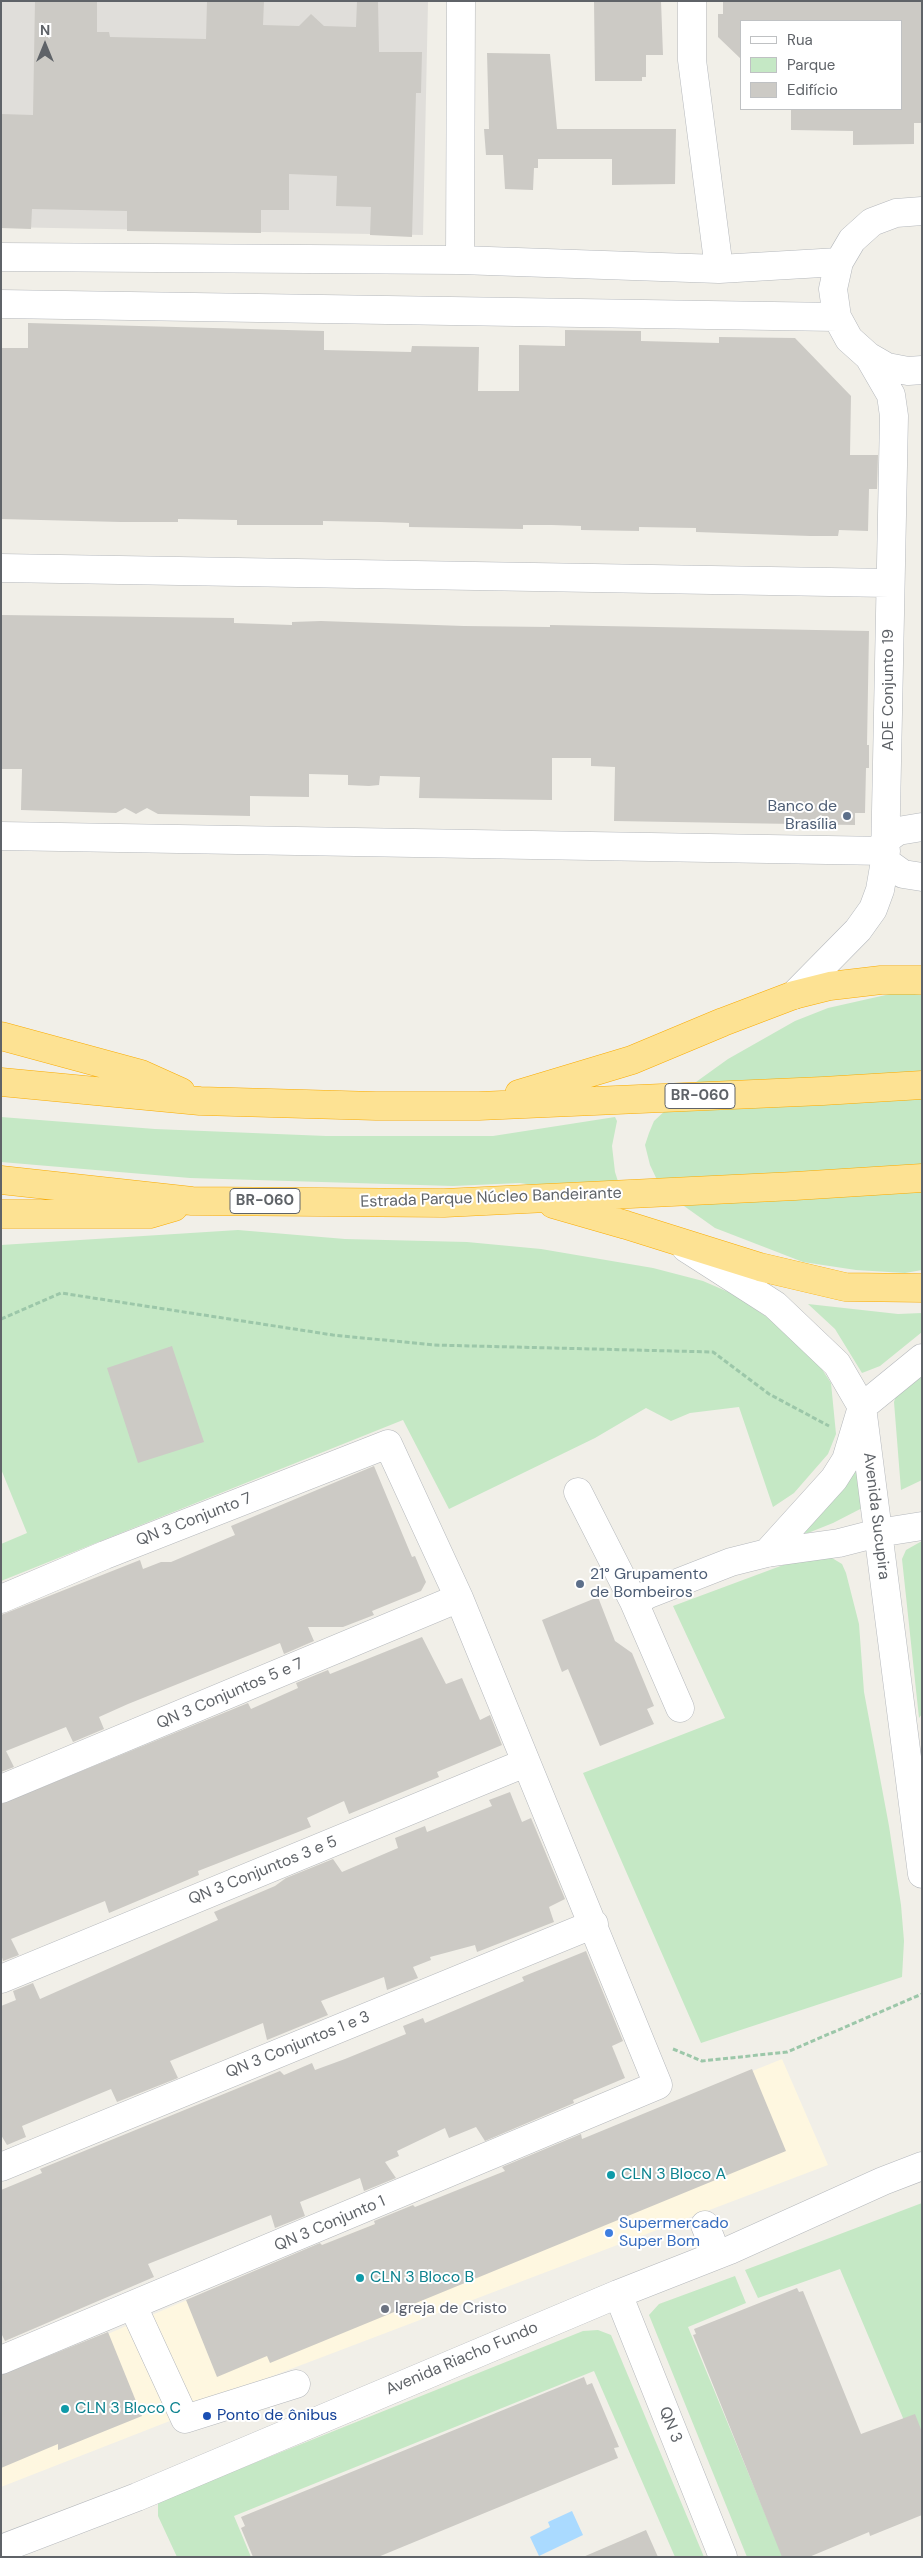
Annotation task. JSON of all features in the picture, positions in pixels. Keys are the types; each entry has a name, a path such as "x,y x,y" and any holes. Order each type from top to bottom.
{"highway":[{"path":"479,1106 632,1060 794,995 830,986 881,980 922,980"},
{"path":"1,1036 141,1074 200,1101"},
{"name":"BR-060","path":"1,1082 200,1101 479,1106 922,1085"},
{"name":"Estrada Parque Núcleo Bandeirante","path":"1,1180 192,1201 444,1202 805,1186 922,1178"},
{"path":"530,1198 626,1224 678,1243 760,1267 845,1287 922,1288"},
{"path":"1,1214 150,1214 192,1201"}],"street":[{"path":"460,260 461,1"},
{"path":"692,1 692,60 719,269"},
{"path":"922,211 896,212 872,222 852,240 839,262 833,289 837,317 849,339 869,357 887,367 908,371 922,370"},
{"path":"1,257 460,260 719,269 839,262"},
{"path":"1,304 837,317"},
{"name":"ADE Conjunto 19","path":"794,995 858,930 873,909 880,890 886,850 894,416 891,395 869,357"},
{"path":"1,568 890,584"},
{"path":"886,850 898,831 922,827"},
{"path":"1,836 886,850"},
{"path":"886,850 903,874 922,877"},
{"name":"Avenida Sucupira","path":"678,1243 775,1305 837,1364 862,1407 922,1874"},
{"path":"767,1553 834,1479 846,1460 862,1407 922,1358"},
{"name":"QN 3 Conjunto 7","path":"1,1599 105,1555 387,1444 390,1446 459,1598"},
{"path":"578,1492 634,1602 680,1708"},
{"path":"634,1602 648,1594 731,1562 767,1553 839,1543 878,1533 922,1526"},
{"path":"459,1598 638,2035"},
{"name":"QN 3 Conjuntos 5 e 7","path":"1,1789 459,1598"},
{"name":"QN 3 Conjuntos 3 e 5","path":"1,1980 525,1763"},
{"name":"QN 3 Conjuntos 1 e 3","path":"1,2167 594,1924"},
{"name":"QN 3 Conjunto 1","path":"1,2360 658,2086 638,2035"},
{"name":"Avenida Riacho Fundo","path":"1,2549 137,2497 618,2294 717,2255 922,2166"},
{"path":"705,2225 717,2255"},
{"name":"QN 3","path":"618,2294 723,2557"},
{"path":"132,2306 185,2419 296,2384"}],"path":[{"path":"1,1319 61,1293 332,1336 424,1344 713,1352 769,1394 853,1439"},
{"path":"638,2035 702,2061 787,2052 922,1994"}],"shaded area":[{"path":"1,1 428,1 423,235 1,227"},
{"path":"782,2059 828,2165 225,2394 226,2399 1,2487 1,2380 175,2305"}],"green space":[{"path":"899,992 922,995 922,1270 905,1273 856,1270 803,1262 715,1228 684,1206 658,1182 650,1165 645,1145 649,1133 654,1121 696,1082 728,1059 795,1021 828,1008"},
{"path":"1,1117 155,1129 326,1136 493,1136 615,1117 617,1121 612,1146 615,1172 624,1200 520,1183 453,1186 190,1178 1,1162"},
{"path":"238,1230 345,1239 467,1242 541,1249 653,1268 703,1281 733,1294 805,1343 831,1383 836,1434 828,1454 794,1493 773,1507 739,1407 690,1413 671,1421 646,1408 595,1438 449,1509 403,1420 1,1581 1,1544 27,1533 1,1469 1,1245"},
{"path":"808,1304 898,1314 922,1313 922,1332 880,1366 862,1373 835,1329"},
{"path":"922,1369 922,1480 901,1490 894,1402 898,1389"},
{"path":"860,1456 868,1505 833,1523 808,1533 793,1535 815,1519 830,1504 843,1487"},
{"path":"922,1541 922,1714 919,1718 902,1559 906,1550"},
{"path":"827,1555 842,1564 859,1624 864,1692 889,1826 901,1905 904,1941 902,1977 701,2043 583,1773 725,1718 673,1606 786,1564"},
{"path":"922,2203 922,2481 901,2427 903,2418 840,2269 758,2298 745,2270"},
{"path":"735,2276 746,2303 688,2327 783,2557 747,2557 649,2315 659,2304"},
{"path":"598,2330 611,2335 704,2557 675,2557 594,2371 234,2516 251,2557 177,2557 158,2516 158,2503 167,2498 583,2331"}],"water":[{"path":"572,2511 583,2535 539,2556 530,2537 550,2527 548,2522"}],"building":[{"path":"35,1 97,1 97,32 109,32 110,37 206,39 207,1 264,1 263,25 299,26 311,14 324,26 356,27 357,1 378,1 379,52 422,52 421,93 416,93 412,237 370,235 371,207 336,206 337,176 289,174 289,210 261,210 261,233 127,231 127,211 32,209 31,229 1,228 1,114 33,115"},
{"path":"594,1 661,1 663,55 646,55 646,77 642,77 642,81 595,81"},
{"path":"723,1 922,1 922,123 914,123 914,144 853,145 853,131 791,130 791,110 903,110 903,20 740,20 740,58 718,37 718,14 723,14"},
{"path":"487,53 550,54 557,129 676,129 675,184 612,185 612,159 538,159 538,168 534,168 533,190 505,189 503,155 486,155 484,129 489,129"},
{"path":"28,323 324,331 324,350 411,352 412,346 479,347 478,391 519,391 519,345 565,346 565,330 641,331 641,341 719,343 719,337 795,338 851,396 850,455 878,455 877,489 869,489 868,531 839,530 838,536 810,536 696,532 696,528 639,527 639,531 581,530 581,526 552,525 523,525 523,529 409,527 409,523 380,522 323,521 323,525 237,525 237,520 178,519 178,522 121,522 1,519 1,348 28,348"},
{"path":"1,615 234,618 234,623 292,625 292,622 321,621 464,626 550,627 550,625 869,631 867,745 869,745 869,768 866,768 865,813 855,813 855,825 614,821 615,767 591,766 591,758 552,758 552,800 419,798 420,777 380,776 379,785 369,786 348,785 348,775 309,774 309,797 250,796 250,816 158,814 147,808 136,814 125,808 116,813 21,810 22,769 1,769"},
{"path":"172,1346 204,1442 138,1463 107,1368"},
{"path":"374,1466 412,1557 415,1556 426,1582 421,1591 372,1611 374,1615 343,1627 308,1627 314,1641 284,1654 280,1643 128,1704 99,1717 104,1729 73,1742 66,1727 6,1751 14,1767 1,1772 1,1615 140,1560 143,1569 161,1562 171,1562 235,1535 231,1526"},
{"path":"598,1597 615,1641 632,1653 654,1706 647,1709 654,1724 600,1746 568,1669 562,1672 542,1620"},
{"path":"422,1637 446,1684 462,1678 480,1720 490,1715 502,1745 437,1772 439,1777 349,1814 344,1801 307,1818 311,1827 198,1871 199,1875 109,1913 105,1901 11,1939 19,1955 3,1961 1,1954 1,1804 248,1703 251,1709 298,1688 296,1683 328,1670 330,1674"},
{"path":"510,1792 522,1822 531,1818 565,1899 549,1907 554,1922 477,1952 475,1945 430,1957 431,1960 413,1967 418,1978 387,1990 384,1977 321,2001 328,2015 267,2040 263,2023 170,2061 178,2078 117,2102 111,2089 22,2126 26,2137 7,2145 1,2135 1,2006 16,2000 13,1991 33,1983 40,1999 218,1920 214,1912 275,1886 286,1878 333,1859 342,1872 398,1848 395,1838 425,1826 427,1832 492,1806 489,1800"},
{"path":"586,1951 623,2041 612,2046 625,2078 573,2100 574,2103 485,2141 476,2127 449,2138 445,2128 397,2151 399,2156 385,2162 396,2178 364,2191 360,2178 300,2202 305,2216 275,2228 271,2215 148,2264 154,2277 5,2341 1,2333 1,2190 42,2173 40,2169 280,2071 284,2075 312,2063 315,2070 345,2059 406,2034 403,2026 423,2018 425,2023 524,1981 522,1977"},
{"path":"752,2069 786,2151 270,2363 267,2356 217,2377 186,2300 320,2243 322,2245 375,2224 374,2221 413,2205 415,2207 505,2171 502,2167 581,2134 582,2139"},
{"path":"797,2288 799,2292 803,2291 861,2434 915,2414 922,2432 922,2515 870,2536 869,2532 809,2557 782,2557 693,2335 696,2334 694,2329"},
{"path":"108,2332 142,2416 58,2450 58,2444 1,2468 1,2375"},
{"path":"584,2377 587,2385 592,2383 619,2447 614,2448 618,2458 378,2557 253,2557 241,2528 245,2526 241,2517"},
{"path":"646,2530 658,2557 583,2557"}],"place":[{"name":"Banco de Brasília","path":"847,816"},
{"name":"21° Grupamento de Bombeiros","path":"580,1584"},
{"name":"CLN 3 Bloco A","path":"611,2175"},
{"name":"Supermercado Super Bom","path":"609,2233"},
{"name":"CLN 3 Bloco B","path":"360,2278"},
{"name":"Igreja de Cristo","path":"385,2309"},
{"name":"CLN 3 Bloco C","path":"65,2409"},
{"name":"Ponto de ônibus","path":"207,2416"}]}
